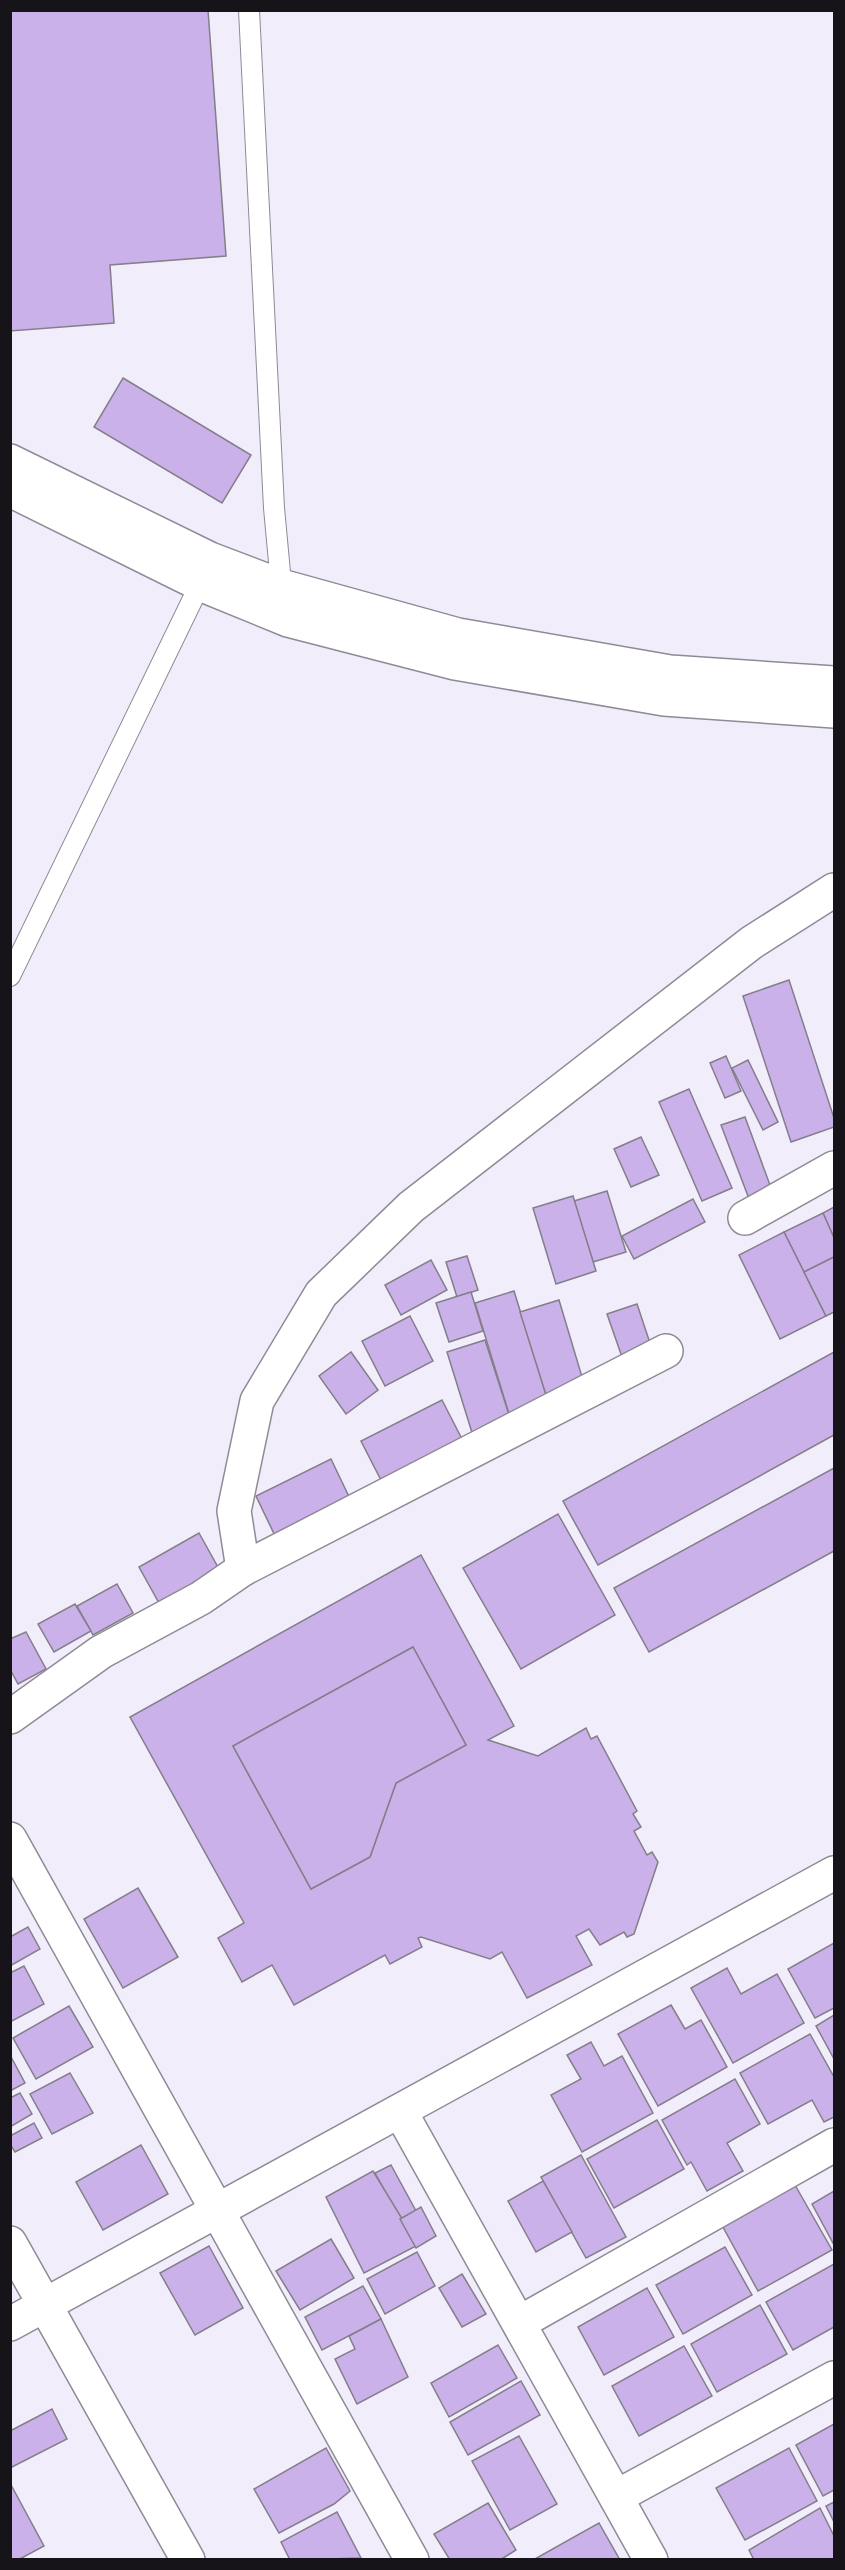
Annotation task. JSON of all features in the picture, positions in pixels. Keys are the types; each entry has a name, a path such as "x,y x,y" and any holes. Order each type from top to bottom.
{"street":[{"path":"10,461 288,620 455,663 664,699 834,711"},
{"path":"10,490 205,571 281,586 458,635 670,672 834,683"},
{"path":"243,1569 234,1511 257,1401 321,1294 411,1207 752,943 834,890"},
{"path":"745,1218 834,1168"},
{"path":"10,1718 101,1652 201,1598 243,1569 666,1351"},
{"path":"10,1839 412,2559"},
{"path":"10,2325 834,1873"},
{"path":"400,2111 651,2559"},
{"path":"519,2324 834,2145"},
{"path":"10,2243 188,2559"},
{"path":"616,2497 834,2378"}],"lane":[{"path":"249,10 274,508 281,586 288,620"},
{"path":"10,976 205,571"}],"building":[{"path":"10,10 208,10 226,256 110,265 114,323 10,331"},
{"path":"123,378 251,455 222,503 94,427"},
{"path":"789,980 834,1118 834,1127 791,1142 743,996"},
{"path":"726,1056 741,1091 725,1098 710,1063"},
{"path":"748,1060 778,1122 763,1130 732,1068"},
{"path":"689,1089 732,1188 702,1201 659,1102"},
{"path":"745,1117 774,1196 751,1204 721,1125"},
{"path":"641,1137 659,1175 631,1187 614,1149"},
{"path":"607,1191 626,1252 593,1262 574,1201"},
{"path":"573,1196 596,1271 556,1284 533,1208"},
{"path":"693,1199 705,1222 634,1259 622,1236"},
{"path":"834,1207 834,1238 823,1213"},
{"path":"823,1213 834,1238 834,1257 804,1272 784,1232"},
{"path":"784,1232 826,1316 780,1339 739,1255"},
{"path":"467,1256 478,1290 457,1297 446,1262"},
{"path":"834,1257 834,1312 826,1316 804,1272"},
{"path":"431,1260 447,1290 401,1315 385,1285"},
{"path":"514,1291 549,1404 510,1417 475,1303"},
{"path":"471,1292 483,1331 449,1342 436,1303"},
{"path":"559,1300 585,1387 547,1398 520,1312"},
{"path":"637,1304 651,1346 622,1357 607,1314"},
{"path":"410,1316 433,1361 385,1386 362,1341"},
{"path":"485,1340 513,1427 474,1439 447,1352"},
{"path":"351,1352 378,1390 346,1414 319,1376"},
{"path":"834,1352 834,1435 598,1565 563,1501"},
{"path":"442,1400 465,1445 384,1486 361,1441"},
{"path":"331,1459 352,1503 277,1540 256,1496"},
{"path":"834,1468 834,1551 649,1652 614,1588"},
{"path":"558,1514 615,1615 521,1669 463,1568"},
{"path":"199,1533 224,1578 164,1612 139,1567"},
{"path":"421,1555 514,1726 488,1740 538,1756 586,1728 591,1739 597,1736 637,1811 633,1814 641,1827 634,1831 647,1855 652,1852 658,1862 634,1934 627,1937 624,1932 600,1945 589,1929 576,1936 592,1965 527,1998 502,1952 490,1959 421,1937 418,1938 422,1947 390,1964 385,1955 294,2005 272,1965 242,1982 218,1938 244,1923 130,1717","holes":["413,1647 466,1745 396,1783 370,1857 311,1889 233,1746"]},
{"path":"117,1584 133,1613 93,1635 77,1606"},
{"path":"75,1604 91,1631 54,1652 38,1624"},
{"path":"26,1632 46,1669 18,1684 10,1669 10,1639"},
{"path":"413,1647 466,1745 396,1783 370,1857 311,1889 233,1746"},
{"path":"138,1888 178,1957 123,1988 84,1919"},
{"path":"28,1927 40,1949 10,1966 10,1937"},
{"path":"834,1943 834,2008 815,2018 788,1969"},
{"path":"24,1966 44,2004 10,2022 10,1973"},
{"path":"727,1968 741,1994 777,1974 804,2023 733,2063 691,1988"},
{"path":"671,2005 685,2029 701,2020 727,2067 658,2106 618,2034"},
{"path":"69,2006 93,2047 36,2079 13,2038"},
{"path":"834,2015 834,2059 816,2026"},
{"path":"810,2034 834,2077 834,2117 824,2122 812,2100 768,2124 740,2073"},
{"path":"591,2042 604,2066 622,2056 653,2113 582,2152 551,2095 581,2079 567,2055"},
{"path":"10,2055 25,2083 10,2091"},
{"path":"70,2073 93,2113 52,2134 30,2094"},
{"path":"735,2079 760,2124 727,2143 743,2171 707,2191 691,2162 687,2165 662,2120"},
{"path":"20,2093 32,2114 10,2127 10,2098"},
{"path":"657,2120 684,2169 614,2208 587,2159"},
{"path":"34,2123 42,2138 15,2152 10,2144 10,2136"},
{"path":"141,2145 168,2194 103,2230 76,2182"},
{"path":"581,2155 626,2237 586,2258 541,2177"},
{"path":"391,2165 416,2211 400,2219 375,2173"},
{"path":"373,2171 418,2245 364,2273 326,2197"},
{"path":"791,2178 832,2250 758,2291 718,2218"},
{"path":"543,2181 572,2232 536,2252 508,2201"},
{"path":"834,2191 834,2245 812,2204"},
{"path":"421,2207 436,2236 416,2248 400,2219"},
{"path":"331,2239 354,2278 300,2310 276,2271"},
{"path":"209,2246 243,2308 195,2335 160,2273"},
{"path":"725,2247 752,2295 683,2334 656,2285"},
{"path":"417,2252 435,2286 385,2314 367,2279"},
{"path":"834,2264 834,2327 793,2350 766,2302"},
{"path":"462,2274 486,2314 462,2327 439,2288"},
{"path":"363,2286 381,2319 322,2350 305,2317"},
{"path":"647,2288 674,2337 604,2375 578,2327"},
{"path":"760,2305 787,2354 717,2392 691,2344"},
{"path":"381,2319 408,2377 357,2404 335,2359 355,2349 349,2336"},
{"path":"498,2345 517,2378 449,2417 431,2383"},
{"path":"684,2346 712,2396 639,2436 612,2386"},
{"path":"521,2381 540,2415 468,2455 450,2422"},
{"path":"52,2409 67,2439 10,2468 10,2431"},
{"path":"834,2424 834,2490 823,2496 796,2445"},
{"path":"519,2436 557,2504 510,2530 472,2461"},
{"path":"326,2448 350,2491 334,2504 279,2533 254,2489"},
{"path":"789,2448 817,2501 745,2540 716,2488"},
{"path":"10,2483 44,2546 18,2560 10,2560"},
{"path":"834,2502 834,2522 826,2506"},
{"path":"488,2503 516,2550 500,2560 450,2560 434,2534"},
{"path":"820,2508 834,2536 834,2560 754,2560 749,2550"},
{"path":"337,2512 361,2558 290,2560 281,2542"},
{"path":"599,2523 620,2560 533,2560"}]}
